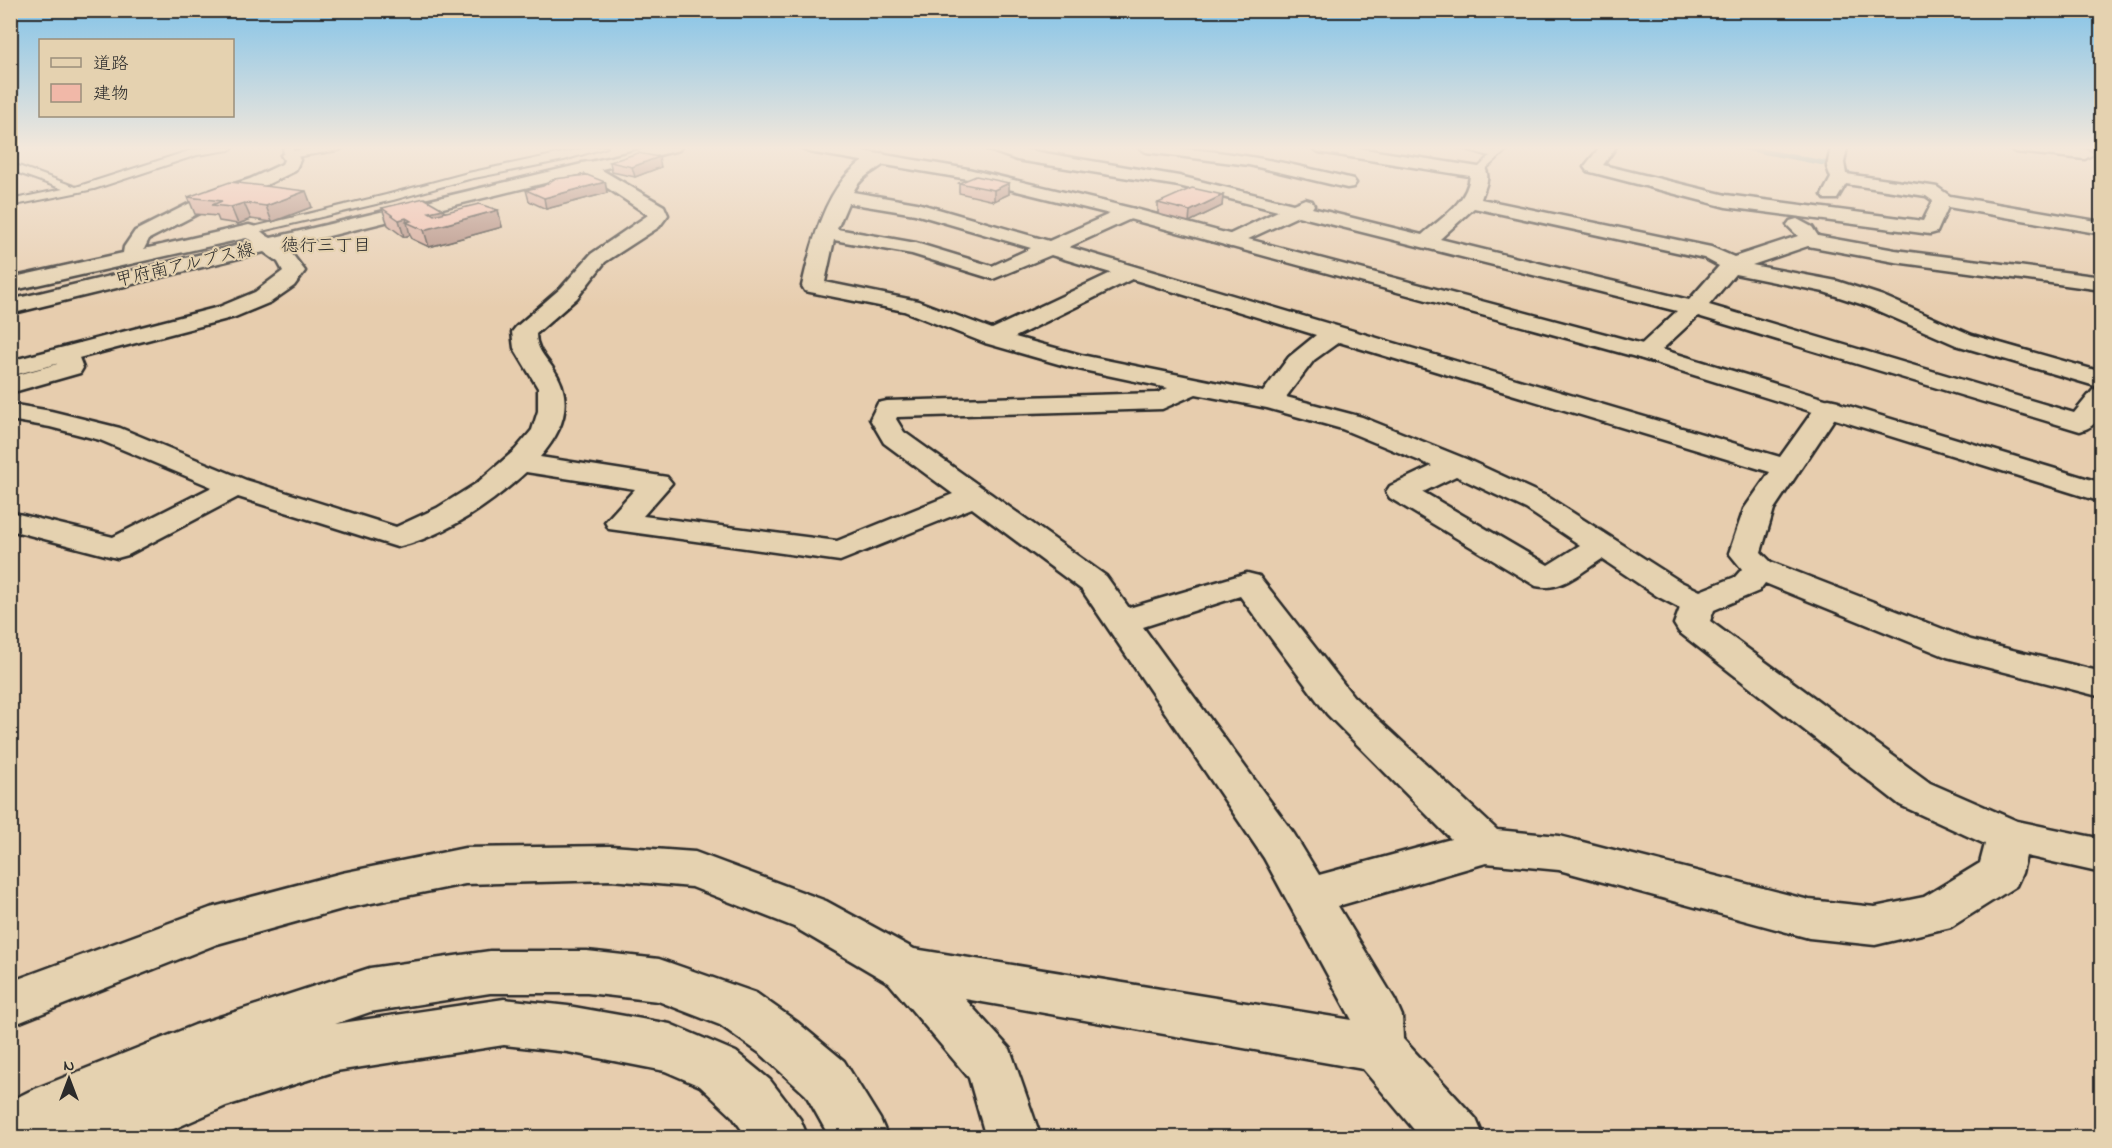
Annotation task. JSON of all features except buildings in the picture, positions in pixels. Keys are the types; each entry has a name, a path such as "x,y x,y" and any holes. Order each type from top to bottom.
{"main road":[{"path":"132,258 134,247 142,236 209,201"},
{"name":"甲府南アルプス線","path":"10,296 411,201"},
{"path":"10,412 51,419 110,434 236,486 398,538 447,516 519,462 546,431 552,402 551,387 523,341 524,332 569,293 598,258 652,223 658,215 657,210 643,201"},
{"path":"840,201 817,260 813,286 910,306 993,338 1078,362 1270,401 1353,423 1456,465 1537,503 1669,589 1699,604"},
{"path":"868,201 917,209 1787,468"},
{"path":"1080,201 1645,352 2102,493"},
{"path":"1231,241 1314,201 1426,242 1694,308 2080,423 2102,396"},
{"path":"1724,201 1930,228 1939,206 1944,201 2102,228"},
{"path":"1821,212 1825,201"},
{"path":"1426,242 1470,202 1711,253 1739,270 1829,286 1875,302 1964,340 2102,380"},
{"path":"1762,206 1805,231 1809,238 1807,240"},
{"path":"826,233 916,249 993,273 1128,213"},
{"path":"10,285 132,258 259,238 285,258 294,272 286,281 263,297 227,312 10,369"},
{"name":"甲府南アルプス線","path":"10,307 259,238"},
{"path":"1645,352 1694,308 1732,265 1807,240 1895,256 2102,284"},
{"path":"993,338 1129,272"},
{"path":"1270,401 1302,355 1318,342 1335,334"},
{"path":"10,385 71,368 67,355"},
{"path":"1191,386 1162,401 887,409 883,419 894,437 1094,583 1279,846 1377,1016 1377,1048"},
{"path":"1829,407 1759,509 1745,553 1759,569 1960,649 2102,686"},
{"path":"519,462 657,483 620,522 840,551 975,496"},
{"path":"1456,465 1401,492 1548,579 1602,545"},
{"path":"10,521 117,548 236,486"},
{"path":"1759,569 1747,584 1699,604 1691,624 1915,794 2010,836 2102,856"},
{"path":"1121,621 1247,583 1340,705 1486,846"},
{"path":"1309,896 1486,846 1559,853 1809,919 1875,926 1935,914 2000,873 2010,836"},
{"path":"10,1004 210,927 342,891 465,866 611,863 695,870 810,914 906,968 992,1066 1014,1137"},
{"path":"906,968 1377,1048 1457,1137"},
{"path":"10,1130 48,1109 195,1049 370,990 490,972 576,972 658,980 738,1009 779,1038 825,1078 861,1137"},
{"path":"89,1137 215,1085 336,1047 504,1022 568,1029 670,1048 718,1069 751,1098 781,1137"}],"lane":[{"path":"259,238 381,201"}],"district":[{"name":"徳行三丁目","path":"326,247"}]}
